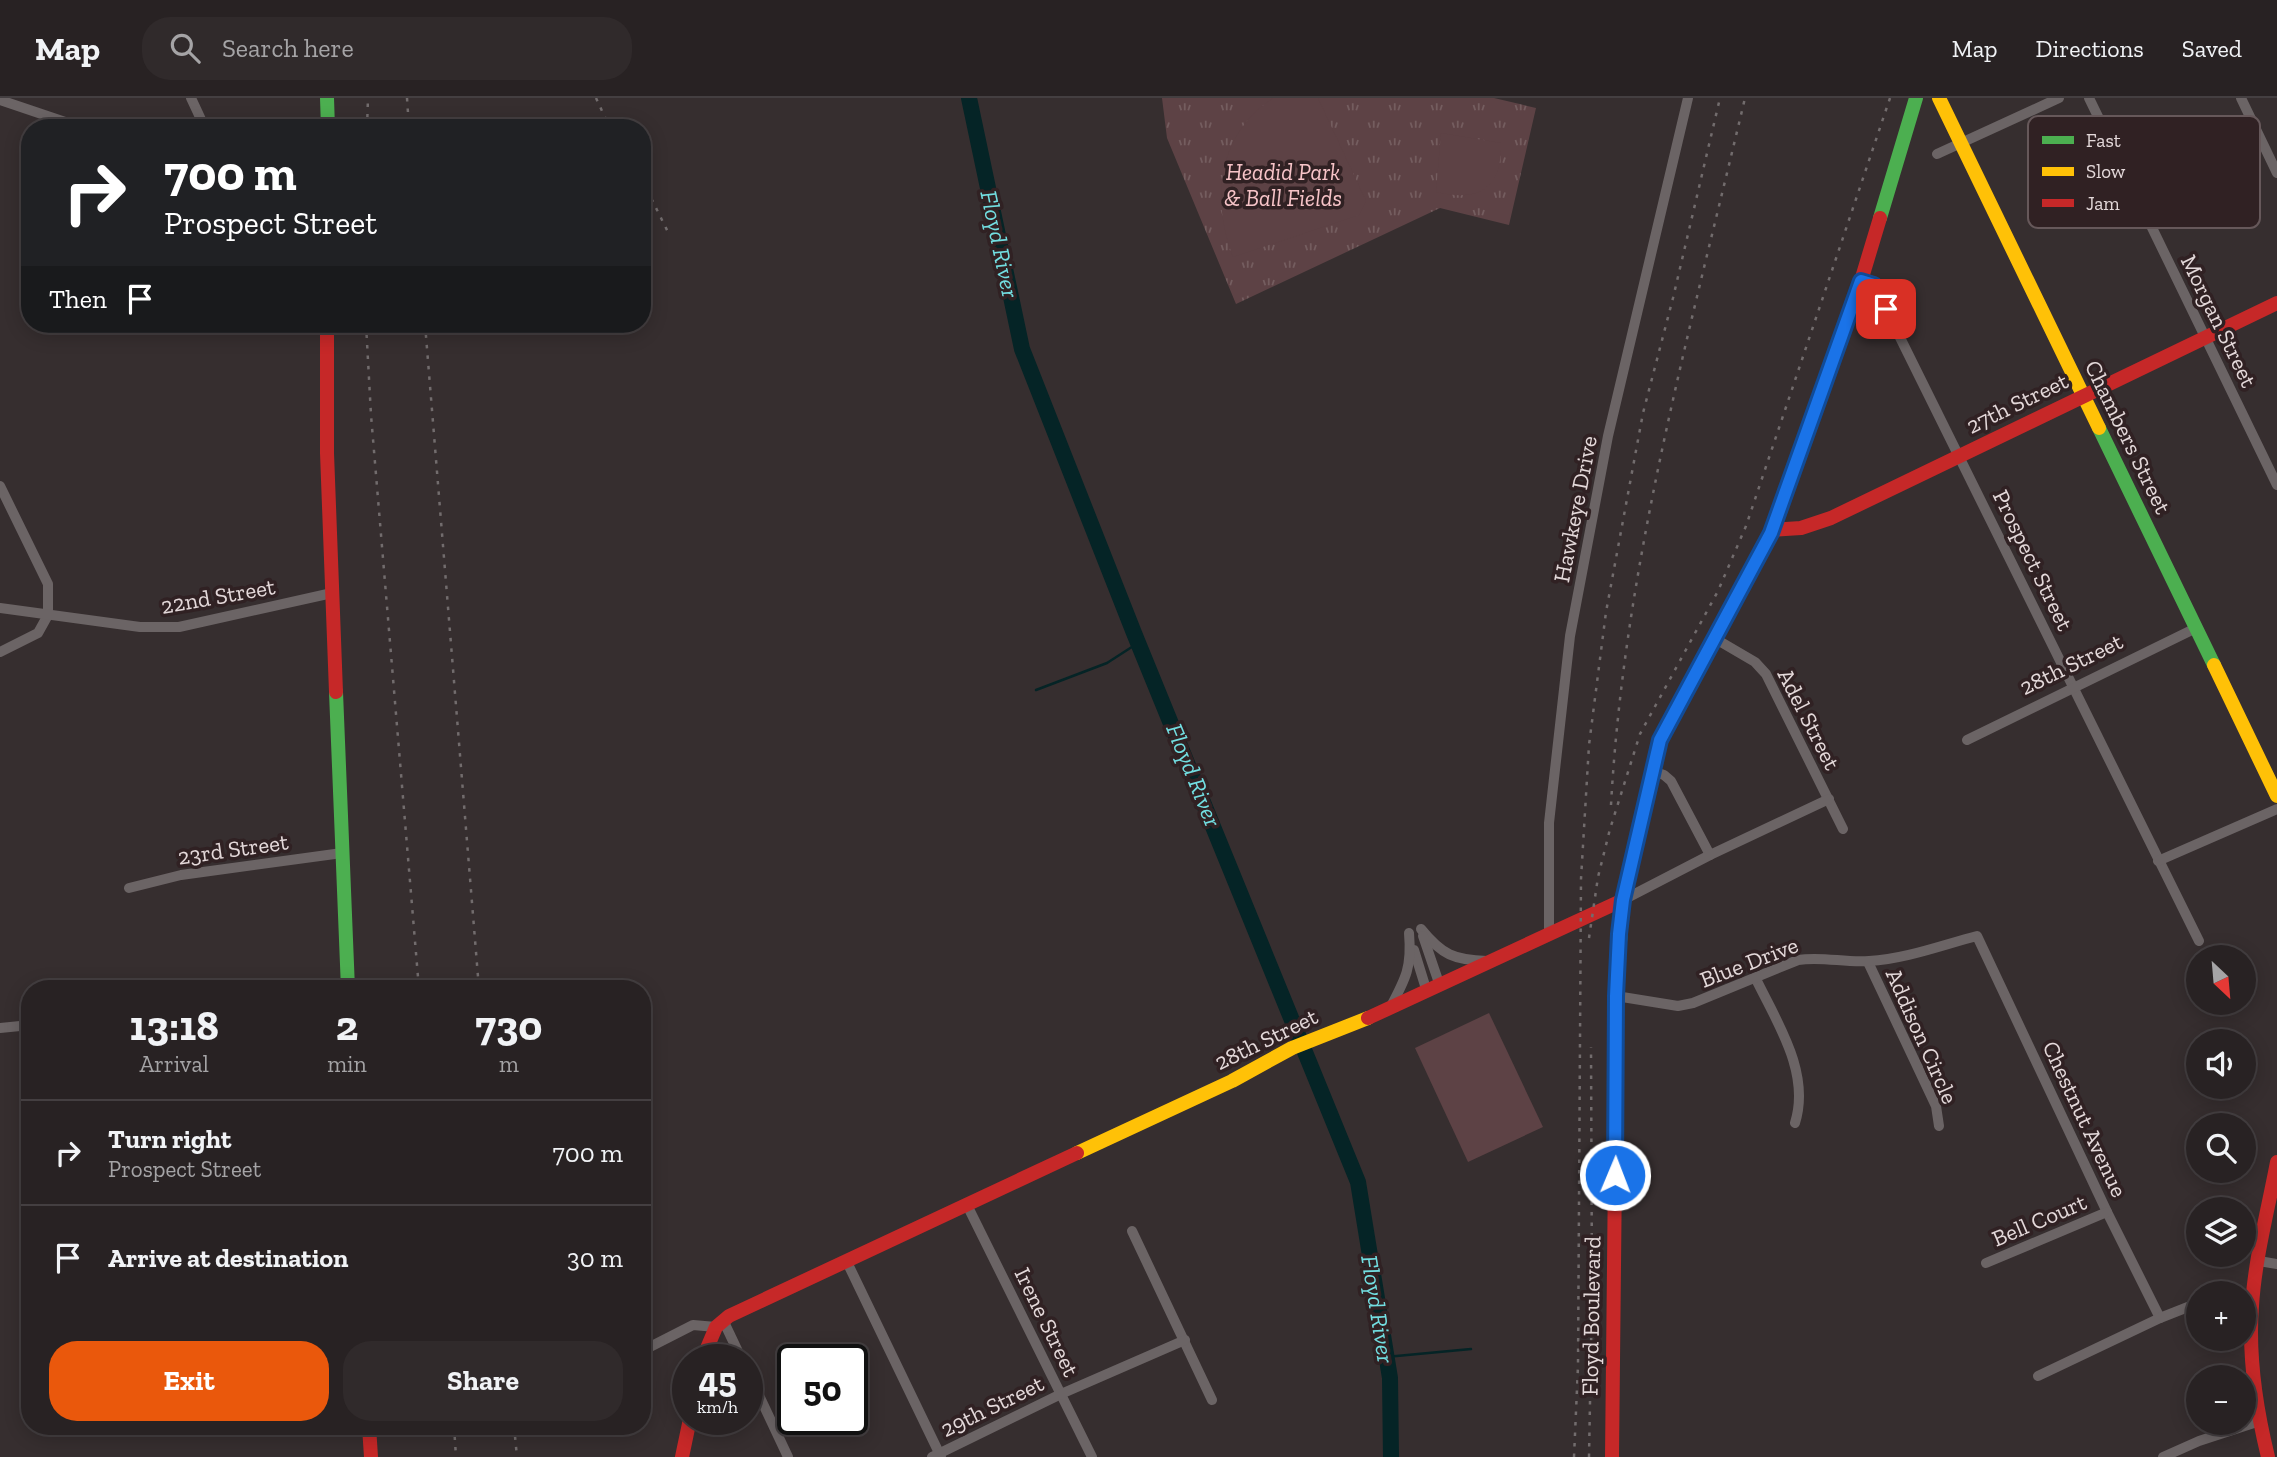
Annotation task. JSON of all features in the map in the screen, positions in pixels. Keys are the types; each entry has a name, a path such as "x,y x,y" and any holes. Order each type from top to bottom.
{"main road":[{"path":"327,98 328,119"},
{"name":"Floyd Boulevard","path":"1612,1457 1616,996 1623,900 1651,771 1660,740 1772,530 1861,281 1916,98"},
{"name":"Chambers Street","path":"1939,98 2277,796"},
{"name":"27th Street","path":"1772,530 1801,528 1831,518 2277,303"},
{"path":"327,333 331,593 348,980"},
{"name":"28th Street","path":"720,1324 846,1260 1232,1081 1294,1045 1355,1024 1623,900"},
{"path":"2254,1281 2277,1162"},
{"path":"710,1344 720,1324"},
{"path":"2252,1351 2260,1421 2268,1457"},
{"path":"370,1435 371,1457"},
{"path":"682,1457 687,1435"}],"street":[{"path":"191,98 201,119"},
{"name":"Hawkeye Drive","path":"1549,934 1549,823 1570,636 1608,436 1688,98"},
{"path":"1937,154 2059,98"},
{"name":"Morgan Street","path":"2089,98 2098,116"},
{"path":"2241,98 2250,116"},
{"path":"0,100 13,101 60,119"},
{"path":"2260,138 2277,173"},
{"name":"Morgan Street","path":"2152,228 2277,485"},
{"name":"Prospect Street","path":"1861,281 1874,285 2199,941"},
{"path":"0,486 48,584 48,615 37,633 0,652"},
{"name":"22nd Street","path":"0,608 140,627 179,627 331,593"},
{"name":"28th Street","path":"1967,740 2196,628"},
{"name":"Adel Street","path":"1714,638 1755,662 1766,674 1843,829"},
{"path":"1651,771 1664,775 1671,781 1710,855"},
{"name":"28th Street","path":"1623,900 1710,855 1829,799"},
{"path":"2158,861 2277,809"},
{"name":"23rd Street","path":"129,888 181,875 342,853"},
{"path":"1433,989 1421,929 1436,947 1450,956 1464,960 1491,961"},
{"path":"1390,1008 1411,958 1409,933 1433,989"},
{"name":"Blue Drive","path":"1616,996 1678,1006 1704,1000 1798,960 1812,958 1868,962 1890,959 1977,936"},
{"name":"Chestnut Avenue","path":"1977,936 2160,1318"},
{"name":"Addison Circle","path":"1868,962 1936,1106 1939,1126"},
{"path":"1755,977 1795,1066 1801,1105 1795,1122"},
{"path":"0,1027 21,1026"},
{"name":"Irene Street","path":"967,1205 1092,1457"},
{"name":"Bell Court","path":"1986,1263 2107,1212"},
{"path":"1132,1231 1212,1400"},
{"path":"846,1260 937,1456"},
{"path":"2259,1261 2277,1264"},
{"path":"2038,1376 2186,1308"},
{"path":"651,1346 693,1325 720,1324 732,1344"},
{"name":"29th Street","path":"937,1456 1061,1394 1185,1340"},
{"path":"763,1403 789,1457"},
{"path":"2163,1457 2199,1441 2260,1421"}],"green space":[{"name":"Headid Park & Ball Fields","path":"1162,98 1494,98 1536,108 1509,225 1440,208 1236,304 1167,138"},
{"path":"1273,98 1318,98 1366,201 1359,215 1233,257 1222,213 1224,170 1230,149 1240,130 1254,113"},
{"path":"1441,133 1501,143 1497,171 1485,188 1464,195 1436,192"},
{"path":"1489,1013 1543,1127 1468,1162 1415,1048"}],"waterway":[{"name":"Floyd River","path":"969,98 1022,349 1134,633 1358,1182 1390,1378 1391,1457"},
{"path":"1036,690 1107,663 1138,643"},
{"path":"1386,1357 1471,1349"}],"railway":[{"path":"367,119 368,98"},
{"path":"407,98 408,119"},
{"path":"596,98 606,119"},
{"path":"1574,1457 1578,1366 1581,879 1589,745 1606,612 1643,413 1720,98"},
{"path":"1611,805 1618,715 1645,537 1682,361 1745,98"},
{"path":"1589,938 1598,877 1640,734 1718,591 1746,526 1890,98"},
{"path":"651,198 668,232"},
{"path":"366,333 418,980"},
{"path":"426,333 478,980"},
{"path":"1589,1457 1592,1292 1591,1047"},
{"path":"455,1435 456,1457"},
{"path":"515,1435 517,1457"}],"traffic: fast":[{"path":"327,98 328,119"},
{"path":"1880,218 1916,98"},
{"path":"2099,428 2214,665"},
{"path":"1620,942 1623,900 1659,740 1771,533 1792,473"},
{"path":"336,692 348,980"}],"traffic: slow":[{"path":"1939,98 2099,428"},
{"path":"2214,665 2277,796"},
{"path":"1077,1153 1232,1081 1292,1048 1368,1018"}],"traffic: jam":[{"path":"1792,473 1861,281 1880,218"},
{"path":"1772,530 1801,528 1831,518 2277,303"},
{"path":"327,333 327,453 336,692"},
{"path":"1368,1018 1623,900"},
{"path":"1612,1457 1617,978 1620,942"},
{"path":"709,1344 716,1327 729,1316 1077,1153"},
{"path":"2268,1457 2254,1382 2251,1325 2256,1270 2277,1162"},
{"path":"370,1435 371,1457"},
{"path":"682,1457 687,1435"}],"route":[{"path":"1615,1175 1619,934 1623,900 1660,740 1771,533 1861,281 1874,285 1886,309"}]}
